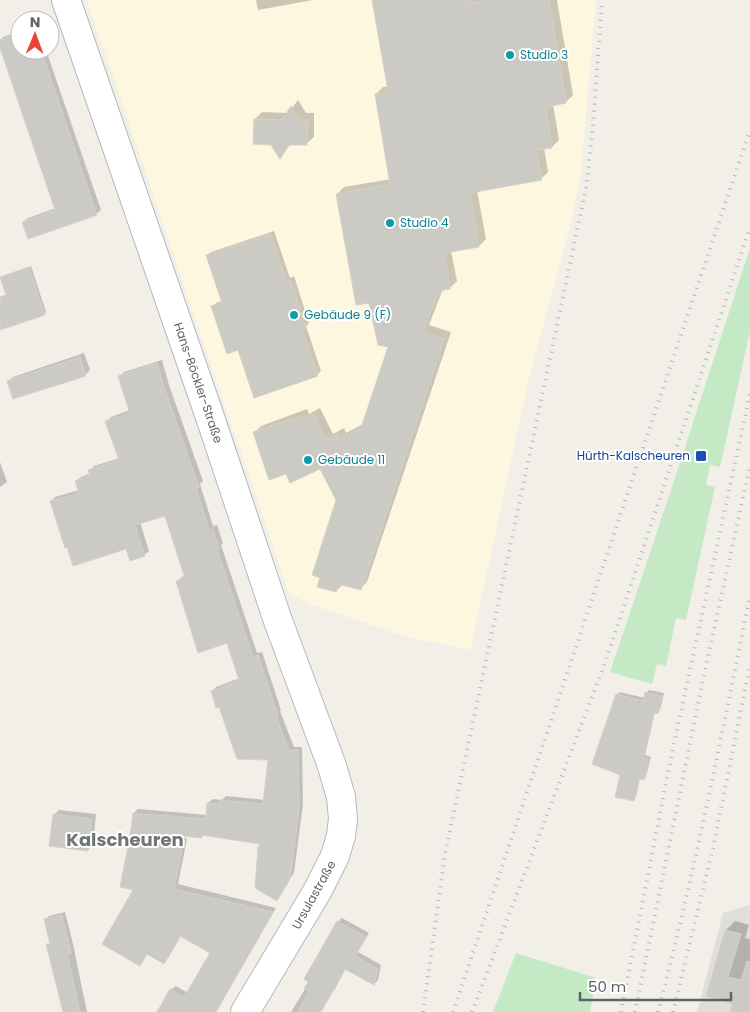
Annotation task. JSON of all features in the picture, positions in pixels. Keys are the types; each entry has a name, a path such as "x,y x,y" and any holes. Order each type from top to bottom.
{"street":[{"name":"Hans-Böckler-Straße","path":"66,0 211,420 277,618 332,766"},
{"name":"Ursulastraße","path":"245,1012 318,890 335,856 341,836 343,819 341,797 332,766"}],"shaded area":[{"path":"87,0 596,0 581,171 573,215 529,378 470,650 403,636 310,604 289,594"},
{"path":"750,905 750,1012 697,1012 723,913"}],"green space":[{"path":"750,248 750,331 720,467 710,465 706,485 715,487 686,620 676,618 666,666 657,664 652,684 610,672"},
{"path":"516,953 596,978 590,1012 493,1012"}],"building":[{"path":"372,0 471,0 472,3 489,0 549,0 566,103 546,107 552,148 536,150 542,180 470,193 479,247 444,253 450,289 439,291 423,332 444,339 361,590 338,584 336,592 317,587 320,578 312,575 336,500 320,469 290,483 286,474 269,480 253,432 300,416 302,420 313,414 326,440 337,434 339,439 361,428 388,347 378,345 369,303 356,305 336,194 390,184 375,94 388,91"},
{"path":"10,36 10,60 44,60 97,215 28,239 22,222 55,210 0,48 0,40"},
{"path":"291,106 299,120 308,120 307,145 289,145 280,159 271,145 253,144 254,119 282,120"},
{"name":"Gebäude 9 (F)","path":"270,234 286,281 290,280 298,303 306,328 302,329 318,376 254,398 238,350 227,354 211,306 222,303 206,255"},
{"path":"29,267 45,315 0,330 0,297 6,295 0,277"},
{"path":"80,357 86,376 13,399 7,381"},
{"path":"157,363 199,487 196,488 209,530 213,529 219,549 217,549 253,657 258,655 278,716 276,716 289,751 298,750 299,809 290,879 277,901 255,888 258,847 260,844 202,835 202,838 166,834 183,844 174,889 273,912 216,1012 157,1012 170,989 184,997 210,953 180,936 164,964 147,954 140,966 102,944 133,890 120,887 133,813 206,819 207,803 220,804 220,800 263,804 268,760 237,759 219,707 216,708 211,691 239,680 227,643 198,653 176,581 185,578 165,516 135,525 145,556 130,561 126,549 73,566 67,547 65,548 50,501 79,493 75,481 90,475 88,470 119,460 105,421 130,413 118,376"},
{"path":"645,692 662,696 658,714 654,713 643,758 649,759 644,780 639,779 634,801 615,797 620,775 592,764 616,694 643,701"},
{"path":"53,814 92,819 88,851 49,846"},
{"path":"62,915 71,953 67,954 80,1012 63,1012 46,944 50,944 44,919"},
{"path":"337,921 366,937 355,956 378,969 374,985 345,969 321,1012 298,1012 309,991 304,989 308,982 304,979"},
{"path":"725,930 741,934 728,977 741,980 747,961 750,962 750,1012 730,1012 733,1004 706,996"}],"railway":[{"path":"423,1012 445,854 586,188 593,125 602,0"},
{"path":"453,1012 750,130"},
{"path":"472,1012 606,660 750,227"},
{"path":"621,1012 672,753 750,394"},
{"path":"635,1012 704,675 750,466"},
{"path":"658,1012 696,856 750,595"},
{"path":"673,1012 713,848 750,665"}],"place":[{"name":"Studio 3","path":"510,55"},
{"name":"Studio 4","path":"390,223"},
{"name":"Gebäude 9 (F)","path":"294,315"},
{"name":"Hürth-Kalscheuren","path":"701,456"},
{"name":"Gebäude 11","path":"308,460"}],"district":[{"name":"Kalscheuren","path":"125,840"}]}
